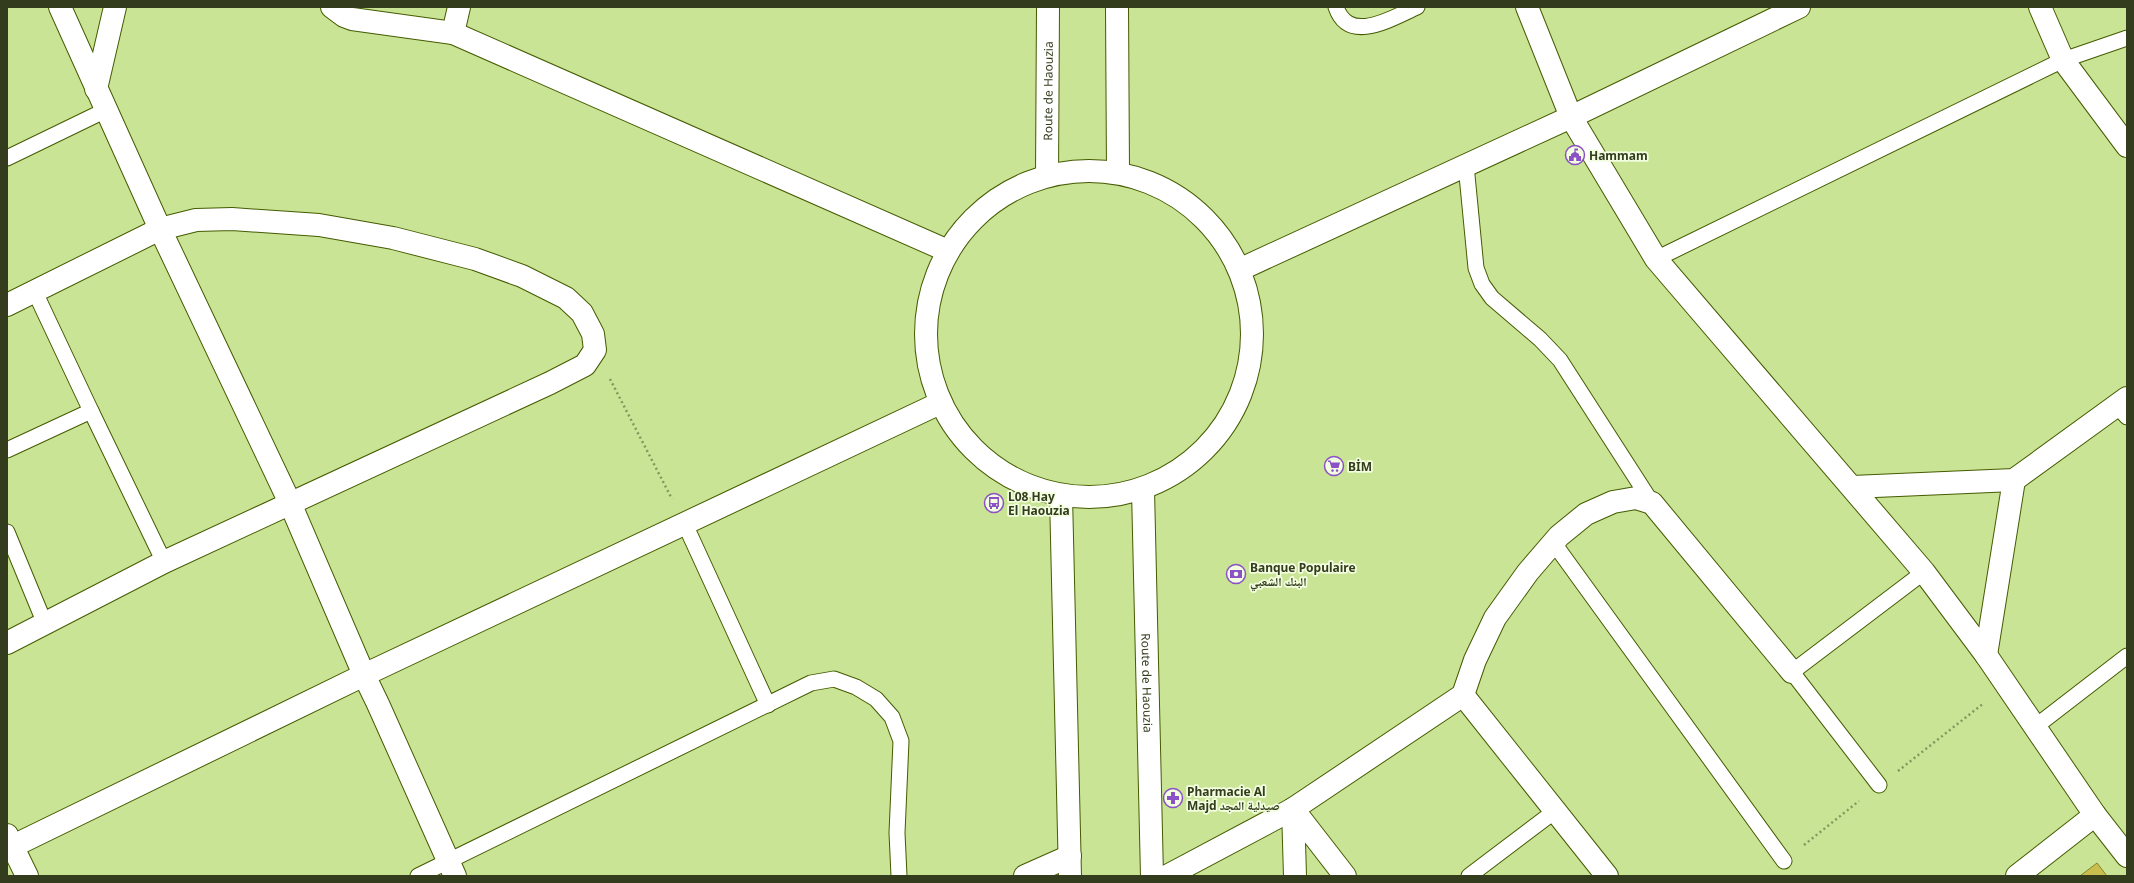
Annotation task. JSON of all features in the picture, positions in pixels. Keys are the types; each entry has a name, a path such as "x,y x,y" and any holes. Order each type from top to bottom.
{"street":[{"path":"60,7 160,229 290,503 364,675 452,869"},
{"path":"96,89 115,7"},
{"path":"332,7 352,19 453,33 948,251"},
{"path":"453,33 459,7"},
{"name":"Route de Haouzia","path":"1047,176 1048,7"},
{"path":"1117,7 1118,172"},
{"path":"1527,7 1571,117 1656,259 1924,572 1986,655 2095,815 2127,856"},
{"path":"1241,269 1571,117 1799,7"},
{"path":"2040,7 2063,60 2127,146"},
{"path":"1083,170 1118,172 1169,190 1212,224 1241,269 1254,323 1248,379 1223,430 1183,469 1143,490 1096,498 1060,496 1011,478 969,447 940,403 926,352 929,300 948,251 974,218 996,200 1008,192 1047,176 1083,170"},
{"path":"7,305 34,290 160,229 196,220 232,219 320,225 393,238 475,259 522,276 566,298 582,313 593,334 595,350 585,365 550,383 164,562 7,643"},
{"path":"27,876 9,844 684,522 940,403"},
{"path":"1852,487 2014,480 2124,407"},
{"path":"1986,655 2014,480"},
{"name":"Route de Haouzia","path":"1143,490 1152,876"},
{"path":"1025,876 1070,866 1060,496"},
{"path":"1167,876 1293,809 1463,695 1475,660 1495,618 1528,572 1553,542 1586,514 1613,502 1636,498 1652,503 1792,672"},
{"path":"1463,695 1606,876"},
{"path":"1293,809 1295,876"},
{"path":"1293,809 1345,876"},
{"path":"2017,876 2095,815"}],"lane":[{"path":"1336,7 1343,20 1356,28 1375,25 1417,7"},
{"path":"1656,259 2063,60 2127,38"},
{"path":"7,158 106,110"},
{"path":"1466,165 1476,268 1482,284 1492,298 1540,339 1560,360 1652,503"},
{"path":"34,290 164,562"},
{"path":"7,450 91,411"},
{"path":"684,522 768,705"},
{"path":"7,532 45,624"},
{"path":"1553,542 1784,860"},
{"path":"1879,785 1792,672 1924,572"},
{"path":"2035,727 2127,656"},
{"path":"418,876 452,869 811,683 834,679 856,687 876,699 892,717 901,741 897,833 899,876"},
{"path":"1469,876 1555,811"}],"path":[{"path":"595,350 684,522"}],"building":[{"path":"2097,863 2107,876 2080,876"}],"place":[{"name":"Hammam","path":"1575,155"},
{"name":"BİM","path":"1334,466"},
{"name":"L08 Hay El Haouzia","path":"994,503"},
{"name":"Banque Populaire البنك الشعبي","path":"1236,574"},
{"name":"Pharmacie Al Majd صيدلية المجد","path":"1173,798"}]}
